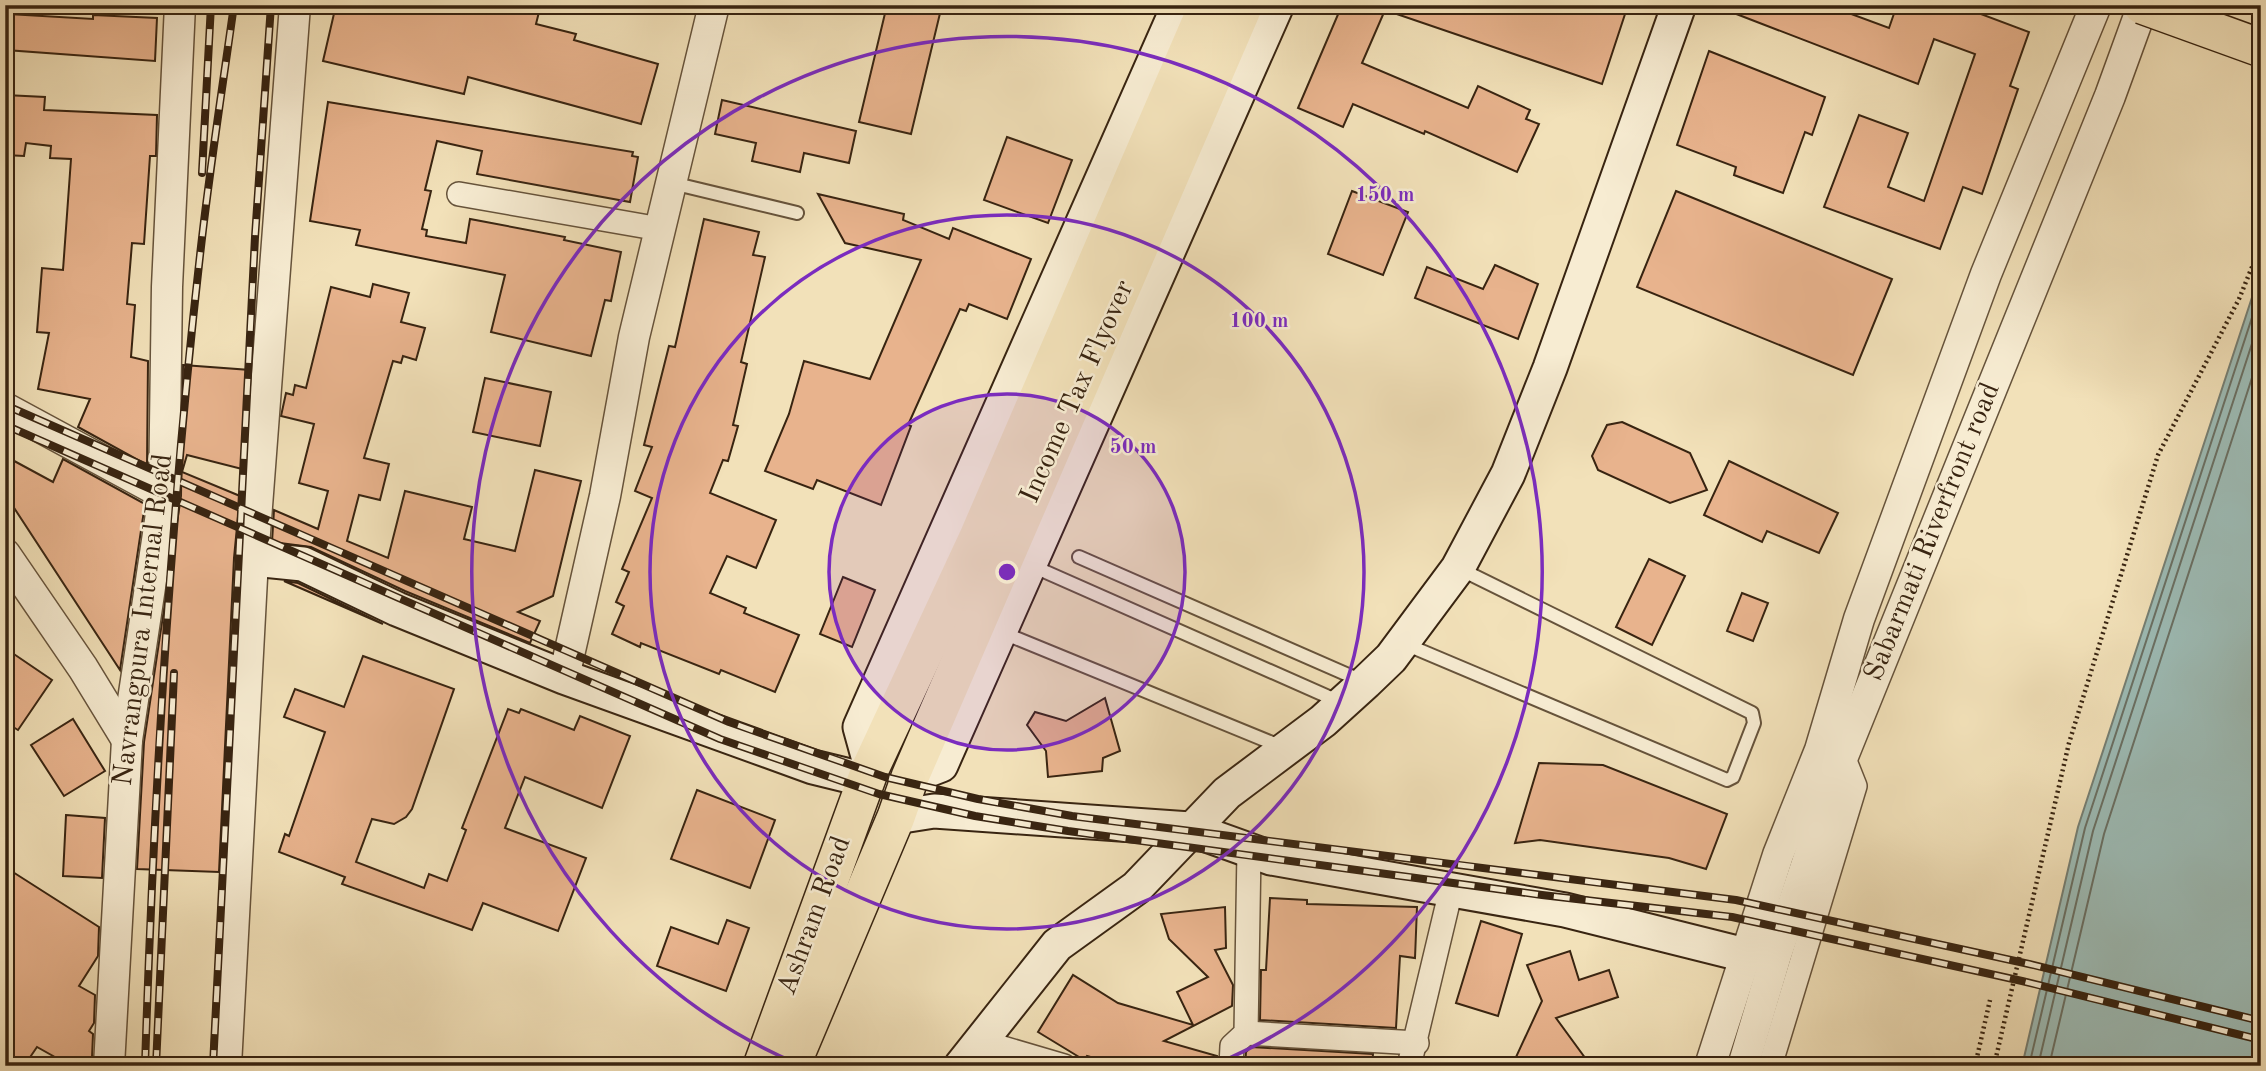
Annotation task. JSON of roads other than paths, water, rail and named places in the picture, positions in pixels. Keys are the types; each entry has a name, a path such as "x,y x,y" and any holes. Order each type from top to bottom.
{"main road":[{"path":"253,559 303,564 397,610 564,677 813,767 869,773 860,727 1179,5"},
{"name":"Income Tax Flyover","path":"869,773 978,537 1208,5"},
{"name":"Income Tax Flyover","path":"910,777 1244,5"},
{"path":"910,777 941,765 1277,5"},
{"path":"970,1053 1057,945 1136,888 1227,793 1354,693 1402,643 1458,568 1508,474 1550,368 1679,5"},
{"path":"2142,5 2261,48"},
{"path":"2242,5 2261,12"},
{"name":"Ashram Road","path":"762,1066 869,773"},
{"name":"Ashram Road","path":"791,1066 896,817 910,777"},
{"path":"896,817 934,811 1190,829 1271,858 1565,910 1745,955"}],"street":[{"name":"Navrangpura Internal Road","path":"109,1066 127,740 164,494 167,287 180,5"},
{"path":"226,1066 253,559 295,5"},
{"path":"564,677 605,496 634,337 714,5"},
{"name":"Sabarmati Riverfront road","path":"1710,1066 1795,805 1820,750 1859,619 1981,287 2095,5"},
{"name":"Sabarmati Riverfront road","path":"1743,1066 1776,956 1843,756 2110,96 2142,5"},
{"path":"458,194 660,229"},
{"path":"5,408 164,494"},
{"path":"5,554 83,668 127,740"},
{"path":"1770,1066 1855,786 1843,756"},
{"path":"1231,1066 1232,1046 1246,1033 1249,850"},
{"path":"1409,1066 1417,1043 1451,890"},
{"path":"1246,1033 1417,1043"},
{"path":"970,1053 1064,1066"}],"lane":[{"path":"672,183 797,213"},
{"path":"1079,557 1354,693"},
{"path":"1030,565 1354,693"},
{"path":"1402,643 1727,780 1733,777 1754,723 1752,713 1458,568"},
{"path":"1000,632 1286,748"}],"water":[{"path":"2261,270 2261,1066 2022,1066 2078,827"}],"railway":[{"path":"202,173 211,5"},
{"path":"145,1066 153,859 172,548 202,238 234,5"},
{"path":"213,1066 255,237 271,5"},
{"path":"5,405 729,722 885,777 978,799 1072,816 1736,900 2029,964 2261,1021"},
{"path":"5,425 720,739 879,794 975,816 1068,831 1542,895 1732,917 2022,981 2261,1040"},
{"path":"156,1066 174,673"}]}
